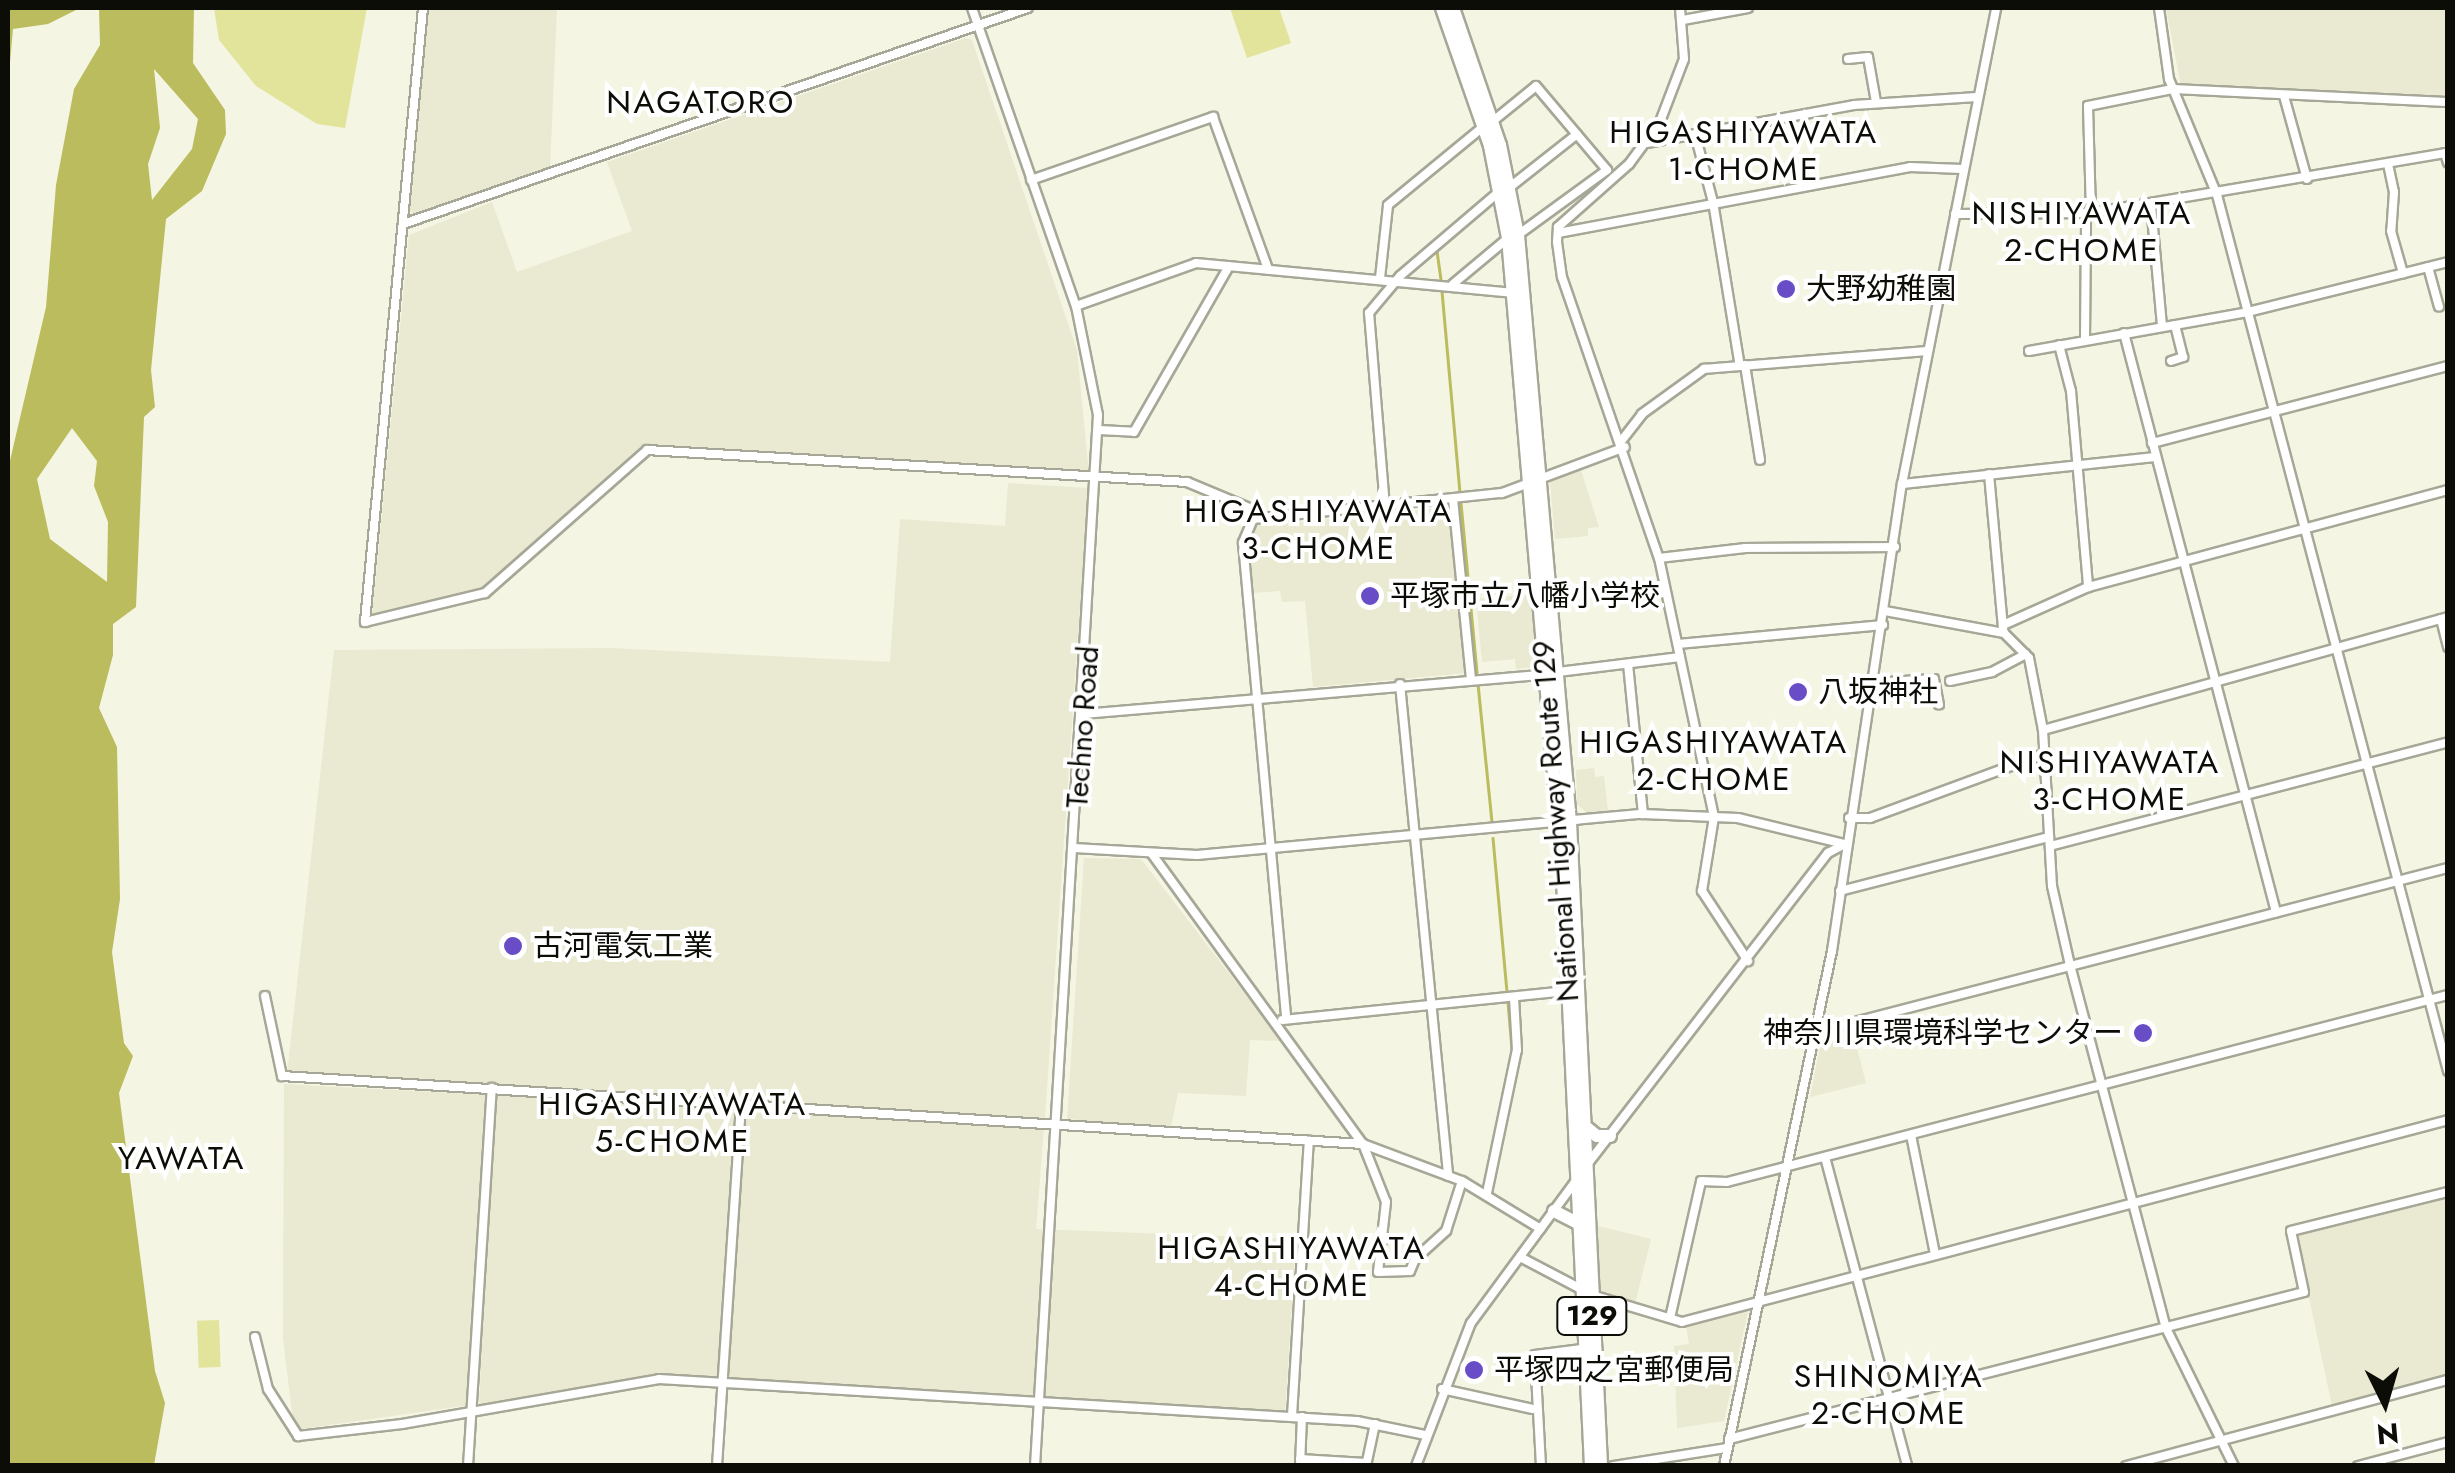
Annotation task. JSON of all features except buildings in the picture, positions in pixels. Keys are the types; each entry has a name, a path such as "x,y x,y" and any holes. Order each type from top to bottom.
{"highway":[{"name":"National Highway Route 129","path":"1442,8 1488,124"},
{"name":"National Highway Route 129","path":"1452,8 1506,189 1513,236 1565,823 1585,1166 1582,1349 1591,1466"},
{"name":"National Highway Route 129","path":"1513,236 1512,293 1535,482"},
{"name":"National Highway Route 129","path":"1565,823 1578,1224 1600,1466"},
{"path":"1582,1124 1597,1136 1610,1136"},
{"path":"1554,1211 1578,1224"}],"street":[{"path":"423,8 365,622 485,593 647,450 1187,482 1252,509 1253,519 1243,543 1282,1020"},
{"name":"Techno Road","path":"972,8 1076,306 1099,430 1034,1466"},
{"path":"404,224 1028,8"},
{"path":"1680,8 1684,59 1647,142 1558,233 1562,277 1623,443 1659,558 1678,644 1714,816 1702,891 1748,961"},
{"path":"1683,20 1748,8"},
{"path":"1724,1466 1816,1032 1883,626 1902,484 1996,8"},
{"path":"2159,8 2172,89 2217,195 2448,1072"},
{"path":"1848,59 1868,57 1876,102"},
{"path":"1380,278 1388,205 1536,86 1607,170 1453,284"},
{"path":"2086,340 2088,106 2172,89 2448,102"},
{"path":"2284,96 2307,179"},
{"path":"1647,142 1876,102 1976,98"},
{"path":"1032,180 1214,116 1268,269"},
{"path":"1385,507 1368,323 1374,304 1397,280 1576,134"},
{"path":"1695,134 1714,202 1760,460"},
{"path":"1955,214 2089,214 2217,195 2446,152 2448,163"},
{"path":"2388,164 2394,192 2392,231 2403,273"},
{"path":"1558,233 1910,167 1962,169"},
{"path":"2151,205 2162,327"},
{"path":"2030,351 2248,312 2448,262"},
{"path":"1076,306 1196,263 1453,284 1512,293"},
{"path":"1099,430 1134,432 1229,266"},
{"path":"2428,266 2439,307"},
{"path":"2171,361 2183,357 2174,325"},
{"path":"2124,334 2276,912"},
{"path":"2058,345 2071,392 2088,587"},
{"path":"1253,519 1453,499 1535,482 1623,443 1642,414 1694,374 1743,366 1926,351"},
{"path":"2152,442 2448,366"},
{"path":"1902,484 2156,457"},
{"path":"1990,474 2003,629 2026,654 2043,730 2050,841 2070,965 2166,1328 2234,1466"},
{"path":"1885,611 2003,629 2088,587 2448,490"},
{"path":"1453,499 1471,678"},
{"path":"1659,558 1745,548 1895,548"},
{"path":"2043,730 2121,712 2214,677 2444,618 2448,647"},
{"path":"1678,644 1883,626"},
{"path":"1950,681 1992,672 2026,654"},
{"path":"1084,714 1552,673 1680,657"},
{"path":"1628,664 1643,814"},
{"path":"1873,683 1934,679 1939,705"},
{"path":"1400,684 1448,1176"},
{"path":"1840,891 2448,742"},
{"path":"1850,818 1870,818 2044,754"},
{"path":"1074,848 1152,854 1271,850 1643,814 1714,816 1845,844"},
{"path":"1416,1466 1442,1390 1471,1323 1585,1166 1748,961 1828,852 1845,844"},
{"path":"1152,854 1282,1020 1363,1144 1386,1202 1378,1272 1410,1271 1415,1259 1446,1231 1462,1181"},
{"path":"1816,1032 2448,868"},
{"path":"1282,1020 1568,992"},
{"path":"1670,1318 1700,1182 1786,1167 2448,995"},
{"path":"265,996 282,1076 741,1108 1055,1122 1363,1144 1487,1193 1540,1229"},
{"path":"1487,1193 1516,1055 1514,998"},
{"path":"468,1466 492,1088"},
{"path":"717,1466 741,1108"},
{"path":"1520,1257 1585,1291 1682,1322 2448,1120"},
{"path":"1911,1135 1935,1254"},
{"path":"1309,1141 1297,1417 1300,1462 1366,1464 1376,1424"},
{"path":"1825,1157 1907,1466"},
{"path":"1613,1466 1728,1444 2304,1292 2291,1232 2448,1192"},
{"path":"255,1337 268,1389 298,1436 658,1378 1297,1417 1376,1424 1425,1435"},
{"path":"1542,1466 1533,1409 1535,1355 1582,1349"},
{"path":"2126,1466 2448,1380"},
{"path":"1442,1390 1533,1409"},
{"path":"2358,1466 2448,1442"}],"shaded area":[{"path":"8,8 80,8 48,24 13,29 8,85"},
{"path":"99,8 194,8 193,63 225,110 226,134 202,191 166,219 151,370 155,407 144,417 136,607 113,624 113,655 99,708 117,747 120,899 112,952 124,1043 133,1056 119,1093 155,1371 165,1403 154,1465 8,1465 8,469 46,307 56,185 74,89 100,45","holes":["154,69 198,119 192,149 152,200 148,164 160,128","72,428 97,461 94,486 108,522 107,582 50,539 37,479"]},
{"path":"427,8 557,8 550,167 415,214 409,210"},
{"path":"2166,8 2447,8 2447,99 2181,86"},
{"path":"966,38 972,40 1077,350 1089,474 642,445 479,590 372,616 409,235 492,202 517,272 632,231 607,162"},
{"path":"1581,470 1599,527 1588,528 1588,536 1555,539 1550,482"},
{"path":"1008,483 1088,488 1045,1118 287,1074 334,650 611,648 890,662 900,519 1005,526"},
{"name":"平塚市立八幡小学校","path":"1450,507 1467,673 1313,687 1305,601 1282,602 1280,591 1254,593 1248,548 1257,526"},
{"path":"1531,594 1538,667 1516,669 1515,659 1482,662 1476,599"},
{"path":"1594,768 1595,777 1604,776 1608,811 1588,814 1577,804 1576,770"},
{"path":"1084,858 1141,859 1281,1041 1250,1040 1246,1096 1178,1093 1171,1127 1067,1119"},
{"path":"1852,1028 1866,1083 1810,1097 1821,1042"},
{"path":"284,1084 487,1095 469,1405 294,1430 283,1338"},
{"path":"495,1094 735,1109 718,1377 676,1375 479,1405"},
{"path":"743,1109 1044,1128 1036,1229 1296,1239 1285,1413 725,1379"},
{"path":"2447,1196 2447,1377 2332,1406 2296,1236"},
{"path":"1598,1226 1651,1239 1635,1303 1600,1291"},
{"path":"1749,1307 1724,1421 1677,1428 1674,1346 1689,1344 1686,1326"}],"green space":[{"path":"214,8 367,8 345,128 317,124 256,86 219,40"},
{"path":"1230,8 1279,8 1291,43 1247,58"},
{"path":"219,1320 221,1367 199,1368 197,1321"}],"waterway":[{"path":"1437,251 1441,279"},
{"path":"1442,291 1460,492"},
{"path":"1461,503 1477,672"},
{"path":"1478,684 1492,822"},
{"path":"1493,838 1507,992"},
{"path":"1508,1002 1512,1049"}],"place":[{"name":"大野幼稚園","path":"1786,289"},
{"name":"平塚市立八幡小学校","path":"1370,596"},
{"name":"八坂神社","path":"1798,692"},
{"name":"古河電気工業","path":"513,946"},
{"name":"神奈川県環境科学センター","path":"2143,1033"},
{"name":"平塚四之宮郵便局","path":"1474,1370"}],"district":[{"name":"NAGATORO","path":"701,102"},
{"name":"HIGASHIYAWATA 1-CHOME","path":"1744,152"},
{"name":"NISHIYAWATA 2-CHOME","path":"2082,232"},
{"name":"HIGASHIYAWATA 3-CHOME","path":"1319,530"},
{"name":"HIGASHIYAWATA 2-CHOME","path":"1714,762"},
{"name":"NISHIYAWATA 3-CHOME","path":"2110,782"},
{"name":"HIGASHIYAWATA 5-CHOME","path":"673,1124"},
{"name":"YAWATA","path":"182,1158"},
{"name":"HIGASHIYAWATA 4-CHOME","path":"1292,1268"},
{"name":"SHINOMIYA 2-CHOME","path":"1889,1396"}]}
